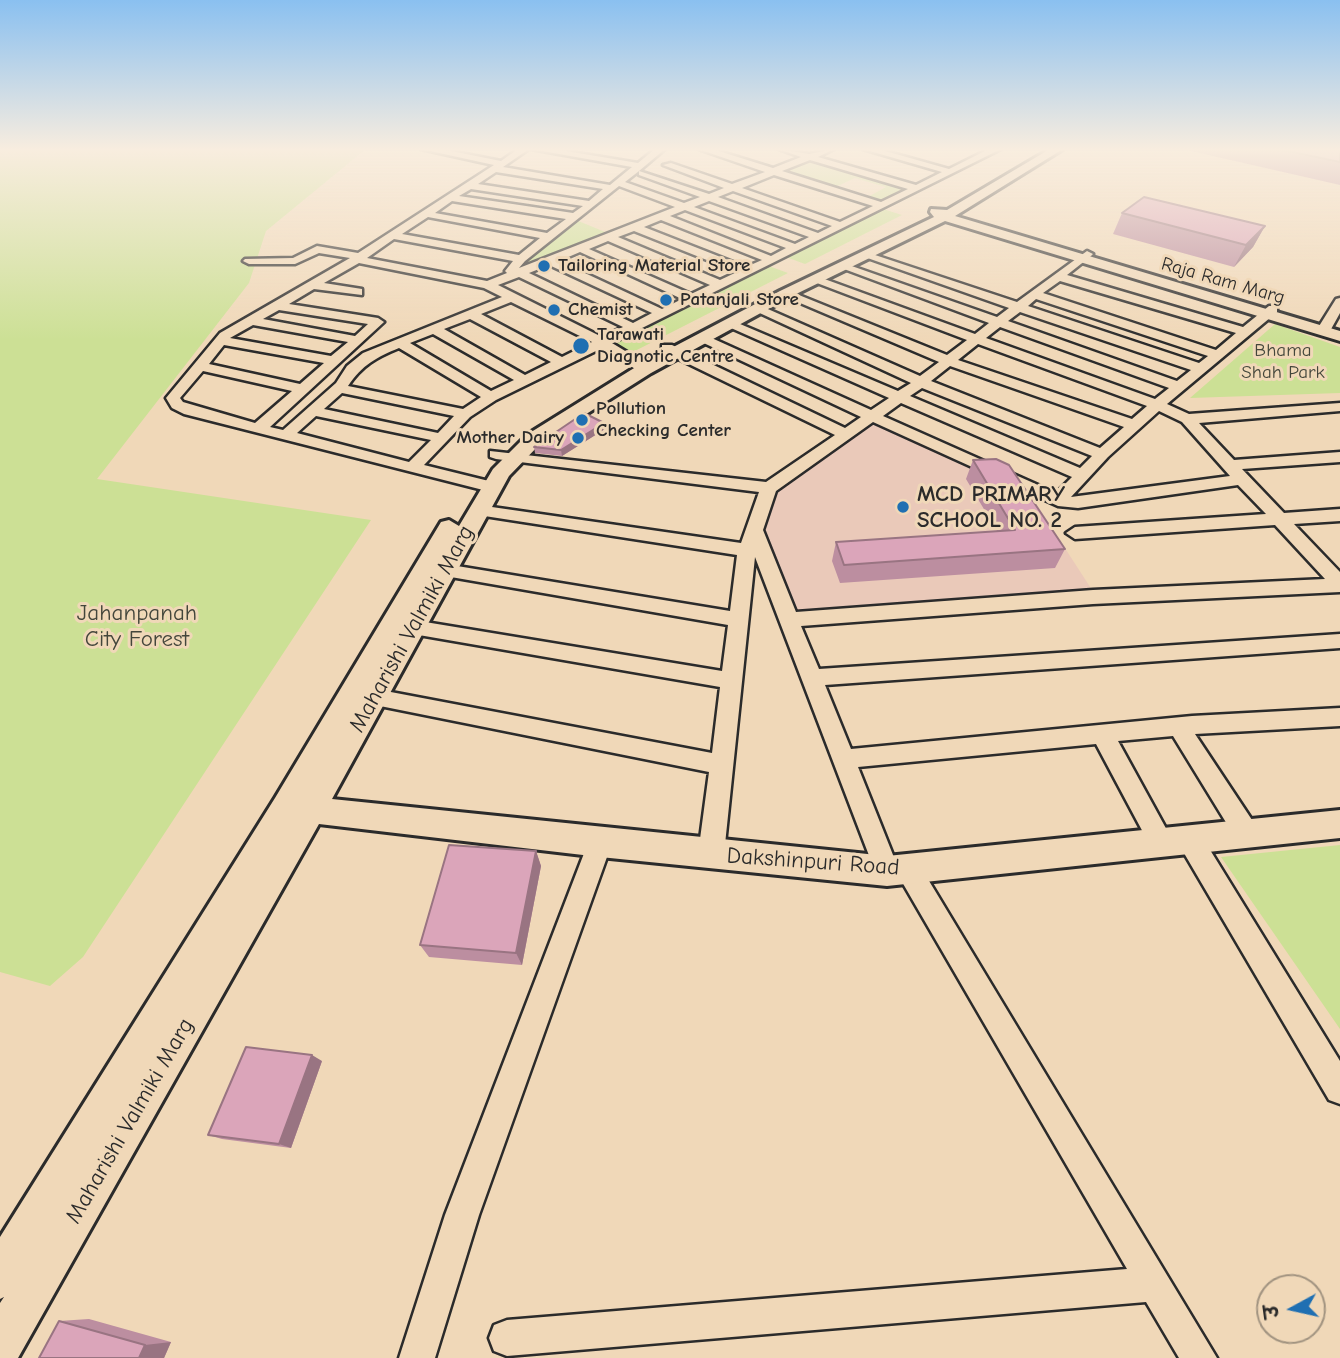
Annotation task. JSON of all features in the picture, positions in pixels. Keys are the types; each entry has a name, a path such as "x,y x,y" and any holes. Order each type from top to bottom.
{"street":[{"path":"429,212 358,258 225,335 223,341 173,398 177,405 188,411 412,468 481,494 750,540"},
{"path":"546,212 576,217"},
{"path":"488,285 516,269 582,212"},
{"path":"516,269 549,260 670,212"},
{"path":"699,212 797,248"},
{"path":"751,212 820,237"},
{"path":"803,212 842,226"},
{"path":"412,468 465,414 491,397 842,226 860,212"},
{"name":"Maharishi Valmiki Marg","path":"0,1346 298,809 505,456 641,366 947,212"},
{"name":"Maharishi Valmiki Marg","path":"671,350 700,338 947,212"},
{"path":"426,214 550,237"},
{"name":"Raja Ram Marg","path":"944,214 1330,328 1340,336"},
{"path":"661,216 772,260"},
{"path":"635,227 748,272"},
{"path":"393,236 516,269 634,328"},
{"path":"608,237 721,285"},
{"path":"249,261 295,261 319,245 358,258 488,285 603,343 641,366"},
{"path":"579,248 692,299"},
{"path":"711,854 750,540 769,488 848,435 977,341 1084,257"},
{"path":"549,260 663,314"},
{"path":"853,260 1021,307 1202,369"},
{"path":"853,260 1000,324 1179,387"},
{"path":"1059,277 1246,331"},
{"path":"815,280 1157,405 1186,419 1340,585"},
{"path":"311,285 358,292"},
{"path":"785,294 949,361 1134,425"},
{"path":"1036,295 1219,355"},
{"path":"285,436 339,388 352,369 368,356 512,297"},
{"path":"1330,328 1340,302"},
{"path":"259,428 378,322 274,305"},
{"path":"757,309 921,382 1102,454"},
{"path":"1058,501 1102,454 1134,425 1269,312"},
{"path":"471,314 563,363"},
{"path":"250,321 358,340"},
{"path":"728,324 1082,475"},
{"path":"434,329 526,381"},
{"path":"700,338 1058,501 1078,503 1242,479"},
{"path":"223,341 334,361"},
{"path":"400,343 491,397"},
{"path":"671,350 848,435"},
{"path":"200,366 303,389"},
{"path":"339,388 465,414"},
{"path":"1186,419 1340,407"},
{"path":"314,411 442,438"},
{"path":"505,456 769,488"},
{"path":"1229,465 1340,457"},
{"name":"Maharishi Valmiki Marg","path":"0,1277 298,809 375,697 445,570 481,494"},
{"path":"1075,533 1340,515"},
{"path":"750,540 789,620 844,759 897,870 1199,1358"},
{"path":"445,570 739,620"},
{"path":"789,620 1093,597 1340,585"},
{"path":"413,627 732,681"},
{"path":"812,678 1340,641"},
{"path":"375,697 722,765"},
{"path":"844,759 1179,727 1340,717"},
{"path":"1179,727 1247,834"},
{"path":"1102,734 1340,1089"},
{"name":"Dakshinpuri Road","path":"298,809 600,843 897,870 1340,824"},
{"path":"417,1358 463,1215 600,843"},
{"path":"507,1338 1155,1284"}],"shaded area":[{"name":"MCD PRIMARY SCHOOL NO. 2","path":"874,421 1028,491 1094,593 795,616 761,530 775,488"}],"green space":[{"name":"Jahanpanah City Forest","path":"0,212 289,212 266,231 249,283 97,479 371,520 83,957 50,986 0,972"},
{"path":"871,212 902,215 805,264 783,256"},
{"path":"576,220 610,234 514,272 516,267"},
{"path":"766,265 788,273 627,355 607,343"},
{"name":"Bhama Shah Park","path":"1275,324 1340,347 1340,393 1190,398"},
{"path":"1340,845 1340,1029 1221,857"}],"building":[{"path":"1208,212 1265,226 1246,245 1122,213"},
{"path":"584,413 604,423 561,450 534,447"},
{"path":"996,459 1009,465 1065,549 844,565 836,542 1015,530 973,460"},
{"path":"449,845 536,851 516,953 420,945"},
{"path":"246,1047 312,1055 279,1144 208,1135"},
{"path":"59,1321 145,1345 139,1358 39,1358"}],"place":[{"name":"Tailoring Material Store","path":"544,266"},
{"name":"Patanjali Store","path":"666,300"},
{"name":"Chemist","path":"554,310"},
{"name":"Tarawati Diagnotic Centre","path":"581,346"},
{"name":"Pollution Checking Center","path":"582,420"},
{"name":"Mother Dairy","path":"578,438"},
{"name":"MCD PRIMARY SCHOOL NO. 2","path":"903,507"}]}
